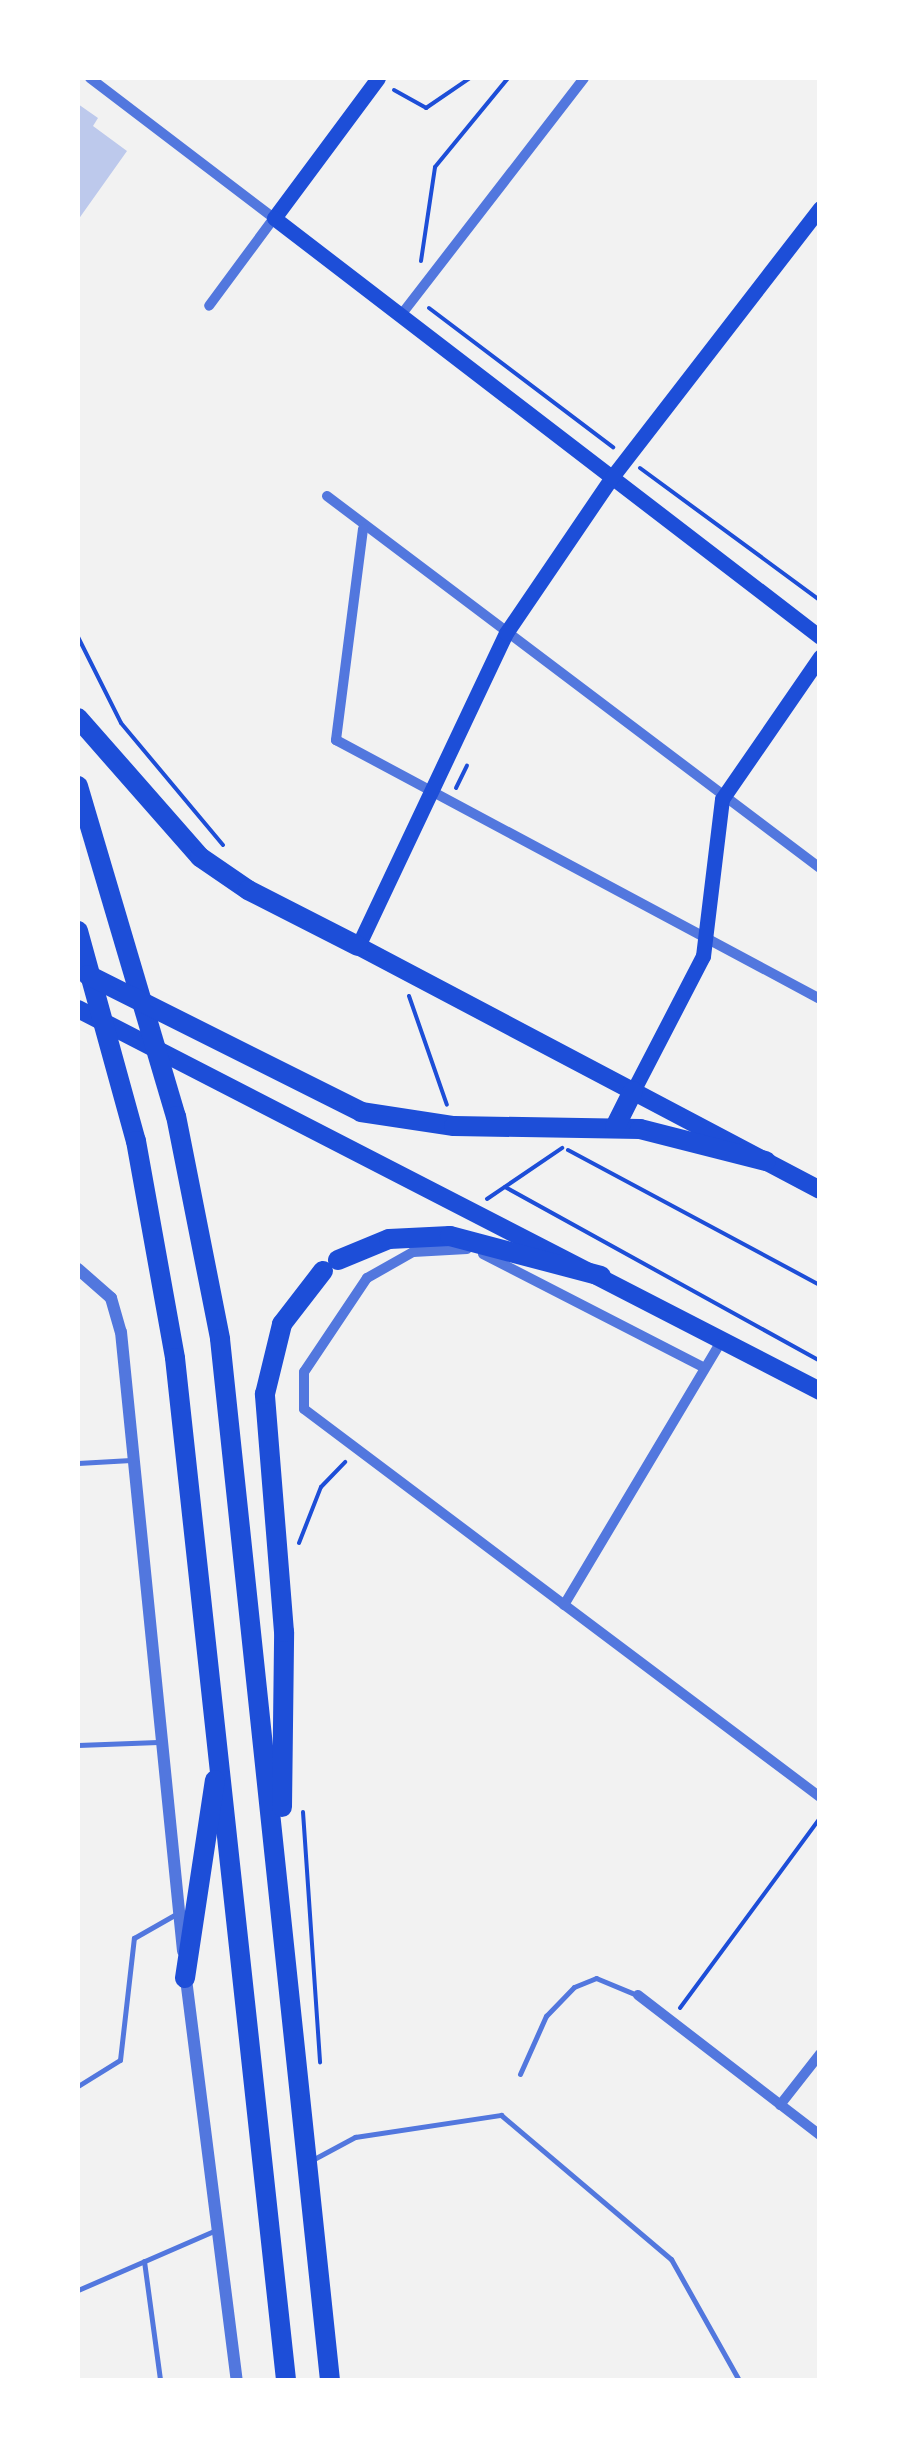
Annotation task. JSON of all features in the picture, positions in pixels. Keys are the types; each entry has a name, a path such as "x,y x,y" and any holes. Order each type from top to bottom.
{"highway":[{"path":"78,718 200,857 248,890 358,946"},
{"path":"78,786 176,1116 227,1392 330,2380"},
{"path":"78,931 125,1098 170,1322 286,2380"},
{"path":"78,970 337,1102 454,1126 605,1126 674,1134 766,1162"},
{"path":"605,1126 633,1091"},
{"path":"281,1899 284,1632 265,1394 282,1324 330,1266 389,1239 440,1236 602,1276"},
{"path":"186,1978 219,1744"}],"main road":[{"path":"376,78 274,218 820,637"},
{"path":"820,208 506,633 441,799 358,946 820,1190"},
{"path":"633,1091 707,944 722,799 820,657"},
{"path":"78,1008 820,1391"}],"street":[{"path":"90,78 274,218 208,306"},
{"path":"401,315 584,78"},
{"path":"328,496 364,529 722,799 820,868"},
{"path":"364,529 336,740 707,944 820,999"},
{"path":"703,1367 486,1254 430,1248 381,1267 355,1292 304,1372 304,1409 820,1797"},
{"path":"78,1270 116,1307 178,1912 222,2228 237,2380"},
{"path":"564,1605 722,1340"},
{"path":"638,1996 820,2135"},
{"path":"780,2105 820,2054"}],"lane":[{"path":"78,1463 134,1460"},
{"path":"78,1745 161,1742"},
{"path":"78,2086 120,2060 134,1938 178,1912"},
{"path":"520,2074 546,2016 574,1987 596,1978 638,1996"},
{"path":"306,2163 355,2136 501,2115 670,2259 739,2380"},
{"path":"78,2290 222,2228"},
{"path":"144,2261 160,2380"}],"path":[{"path":"376,78 426,108 470,78"},
{"path":"415,298 435,167 508,78"},
{"path":"618,482 640,469"},
{"path":"78,637 121,724 234,858"},
{"path":"441,799 468,760"},
{"path":"399,968 454,1126"},
{"path":"472,1210 563,1148 605,1126"},
{"path":"563,1148 820,1285"},
{"path":"505,1187 820,1360"},
{"path":"296,1557 321,1487 357,1450"},
{"path":"302,1794 321,2078"},
{"path":"671,2021 820,1818"}],"building":[{"path":"78,104 98,118 93,126 127,151 78,220"}]}
